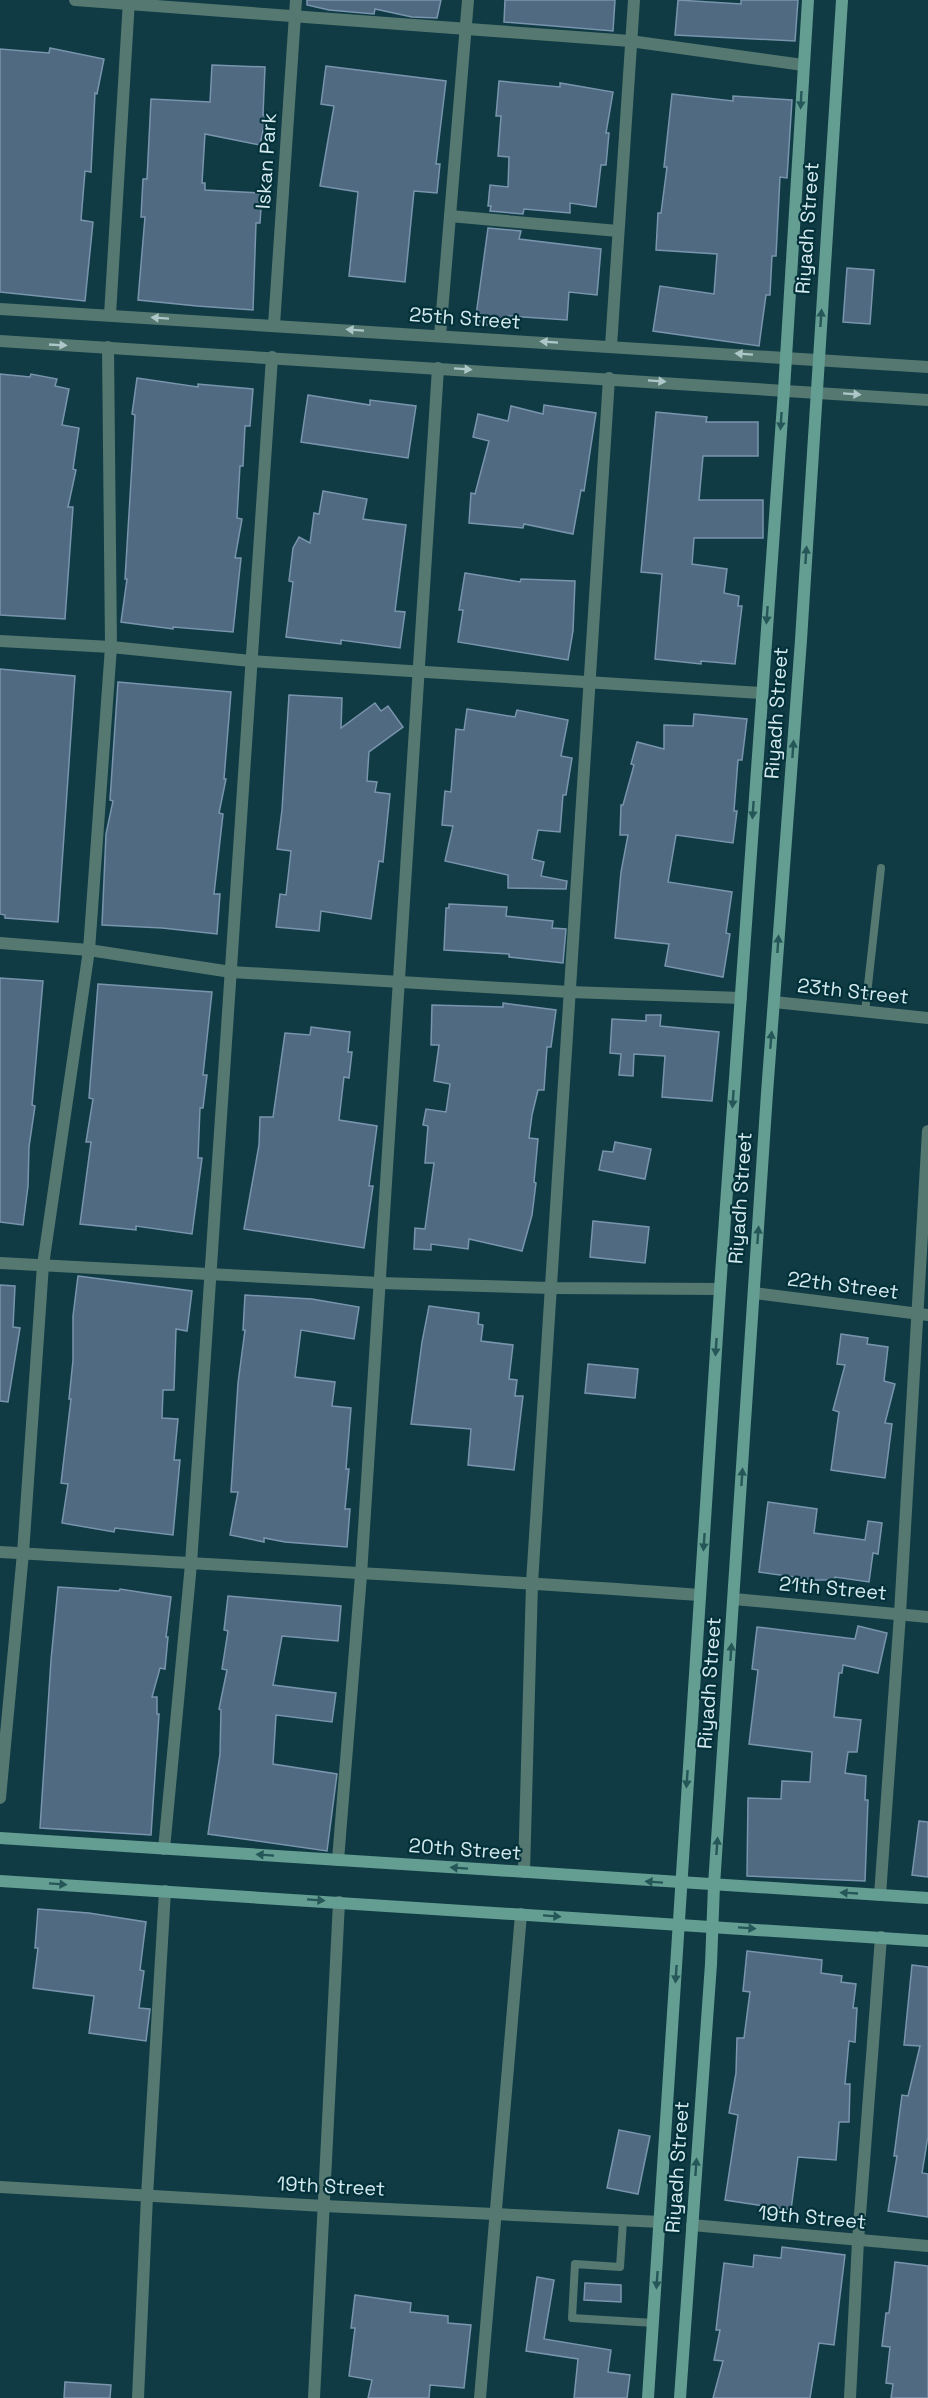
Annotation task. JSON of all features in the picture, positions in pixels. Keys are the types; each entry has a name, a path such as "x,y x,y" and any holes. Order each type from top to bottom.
{"main road":[{"name":"Riyadh Street","path":"648,2398 680,1923 680,1883 761,693 784,390 808,0"},
{"name":"Riyadh Street","path":"680,2398 774,1002 801,640 842,0"},
{"name":"20th Street","path":"0,1838 928,1898"},
{"path":"0,1881 680,1923 928,1941"}],"street":[{"path":"75,0 129,1 630,41 803,65"},
{"name":"Iskan Park","path":"274,325 296,0"},
{"path":"440,336 468,0"},
{"path":"611,346 634,0"},
{"path":"110,315 129,1"},
{"path":"450,216 618,231"},
{"name":"25th Street","path":"0,309 928,367"},
{"path":"0,341 928,400"},
{"path":"0,1798 23,1554 43,1265 89,950 111,647 108,348"},
{"path":"164,1849 191,1564 272,357"},
{"path":"338,1860 361,1575 438,368"},
{"path":"524,1872 532,1582 609,378"},
{"path":"0,641 111,647 251,661 761,693"},
{"path":"0,943 89,950 231,972 570,992 741,998"},
{"name":"23th Street","path":"774,1002 928,1018"},
{"path":"880,1894 923,1315 928,1131"},
{"path":"0,1263 380,1282 551,1288 720,1289"},
{"name":"22th Street","path":"754,1293 923,1315"},
{"path":"0,1552 361,1575 532,1582 700,1595"},
{"name":"21th Street","path":"734,1599 928,1617"},
{"path":"138,2398 165,1891"},
{"path":"314,2398 339,1902"},
{"path":"480,2398 521,1914"},
{"path":"850,2398 858,2241 881,1937"},
{"name":"19th Street","path":"0,2187 324,2206 661,2222"},
{"name":"19th Street","path":"692,2225 928,2246"}],"lane":[{"path":"865,1012 881,868"},
{"path":"623,2221 620,2267 575,2264 572,2318 654,2323"}],"building":[{"path":"307,0 441,0 437,18 412,17 375,9 374,14 329,10 307,5"},
{"path":"505,0 615,0 613,31 504,22"},
{"path":"678,0 741,4 741,0 798,0 795,41 675,35"},
{"path":"50,48 104,59 97,94 95,93 91,172 85,171 81,220 93,222 85,301 0,292 0,49 49,53"},
{"path":"212,65 265,67 263,115 266,116 260,145 205,134 202,183 205,183 205,190 262,193 260,223 256,223 253,310 138,300 145,217 141,217 143,179 147,179 151,99 210,102"},
{"path":"326,66 446,81 436,164 440,164 437,193 414,191 405,282 349,276 358,192 320,186 334,106 321,104"},
{"path":"499,81 560,87 560,83 613,92 606,133 609,133 606,165 601,165 596,207 570,203 570,213 524,209 523,214 490,211 491,206 488,206 490,185 508,187 509,157 498,156 501,116 496,116"},
{"path":"672,94 733,101 733,96 792,100 787,178 780,177 776,256 772,256 770,295 766,295 759,346 653,331 660,286 714,294 717,254 656,250 658,213 661,213 667,167 664,167"},
{"path":"488,228 521,231 519,239 601,249 597,295 569,292 567,320 508,316 507,328 475,323"},
{"path":"847,268 874,270 870,324 843,322"},
{"path":"0,374 30,377 31,374 57,379 55,386 69,389 62,425 79,428 73,469 76,470 68,507 73,507 65,619 0,615"},
{"path":"137,378 198,387 198,384 253,389 250,426 245,426 243,466 240,466 237,518 242,519 235,558 241,558 233,632 173,627 173,629 121,622 127,579 125,579 135,415 132,414"},
{"path":"308,395 370,405 370,400 416,406 408,458 301,442"},
{"path":"544,405 596,413 584,491 581,490 573,534 524,524 523,528 469,523 471,493 475,494 489,441 473,437 478,414 508,421 511,406 543,414"},
{"path":"656,412 707,417 706,422 758,422 758,456 703,456 699,500 763,500 763,538 694,538 692,564 727,569 724,593 739,596 738,606 742,606 735,664 701,661 701,664 655,659 662,574 641,572"},
{"path":"323,491 367,499 363,519 406,525 395,611 405,612 400,648 341,640 341,644 286,637 293,582 289,581 293,548 299,537 310,543 314,513 319,514"},
{"path":"465,573 520,582 521,579 575,581 573,631 568,660 458,642 463,610 459,610"},
{"path":"0,669 75,676 58,922 5,918 5,915 0,914"},
{"path":"118,682 231,692 224,779 226,779 219,813 223,814 214,894 220,894 217,934 102,925 106,834 113,801 110,800"},
{"path":"289,695 342,698 341,728 375,703 381,711 388,706 403,727 369,752 367,781 377,782 375,792 390,794 383,862 379,861 371,919 321,911 319,931 276,927 280,894 286,895 291,851 277,849 282,810"},
{"path":"467,709 515,717 517,710 568,720 561,756 572,758 566,795 563,795 560,832 538,830 532,859 544,862 541,876 567,881 566,889 508,888 508,875 445,861 453,826 442,825 445,791 451,792 456,729 464,730"},
{"path":"694,714 747,719 742,760 738,760 734,811 737,811 733,843 676,835 668,882 732,892 726,933 730,934 723,977 665,966 669,944 615,938 621,872 628,835 620,835 621,805 623,805 634,765 631,764 637,742 664,749 664,725 693,726"},
{"path":"449,904 507,907 506,916 553,921 552,928 566,929 563,963 509,957 509,954 444,950 446,908 449,908"},
{"path":"0,978 43,981 32,1105 35,1106 29,1147 28,1186 23,1225 0,1222"},
{"path":"98,984 212,992 203,1075 207,1075 203,1108 200,1108 198,1158 202,1158 192,1234 136,1226 136,1230 80,1224 91,1142 86,1142 93,1099 89,1098"},
{"path":"503,1003 556,1010 551,1047 547,1047 544,1090 538,1090 532,1115 529,1138 538,1139 534,1182 536,1183 532,1215 522,1251 469,1239 468,1249 431,1244 431,1250 414,1249 415,1228 425,1229 434,1163 425,1163 428,1126 423,1125 426,1109 446,1112 450,1084 434,1081 439,1045 431,1045 432,1005 503,1007"},
{"path":"646,1015 661,1015 660,1026 719,1032 712,1101 662,1097 665,1056 634,1054 633,1076 619,1075 621,1054 610,1053 612,1019 646,1021"},
{"path":"311,1027 350,1032 348,1052 352,1052 349,1078 344,1077 339,1120 377,1126 369,1186 373,1186 364,1248 244,1229 259,1145 260,1117 273,1117 285,1033 310,1035"},
{"path":"615,1142 651,1149 645,1179 599,1170 603,1151 613,1152"},
{"path":"593,1221 649,1227 645,1263 590,1257"},
{"path":"78,1276 192,1291 187,1331 176,1329 174,1390 163,1390 162,1418 178,1419 174,1460 180,1460 173,1535 115,1528 114,1532 62,1523 68,1484 61,1483 71,1399 69,1399 73,1360 73,1316"},
{"path":"0,1285 15,1286 13,1327 20,1328 8,1402 0,1401"},
{"path":"245,1295 312,1299 359,1307 354,1339 301,1330 295,1377 335,1382 332,1406 351,1408 346,1469 349,1469 345,1509 350,1509 347,1547 264,1538 264,1542 230,1535 238,1492 231,1492 238,1383 245,1330 243,1330"},
{"path":"429,1306 479,1313 478,1324 483,1325 481,1341 513,1345 509,1379 517,1380 515,1396 523,1396 514,1470 468,1465 471,1429 411,1424"},
{"path":"841,1334 868,1338 867,1344 888,1347 884,1381 895,1384 885,1423 892,1424 885,1478 831,1470 839,1412 833,1410 845,1365 837,1364"},
{"path":"588,1364 638,1369 635,1398 585,1393"},
{"path":"768,1502 817,1509 814,1533 865,1540 868,1521 882,1523 878,1554 873,1553 869,1582 835,1577 834,1580 816,1580 759,1572"},
{"path":"58,1587 119,1591 120,1589 171,1597 165,1669 160,1668 152,1697 157,1697 157,1714 159,1714 151,1835 40,1828"},
{"path":"228,1596 341,1606 338,1641 282,1636 273,1685 336,1693 332,1722 276,1715 273,1764 337,1774 327,1851 208,1834 220,1754 221,1710 219,1709 227,1670 222,1669 228,1631 224,1630"},
{"path":"858,1626 887,1633 878,1673 843,1665 842,1673 839,1673 834,1717 861,1720 857,1752 848,1752 845,1773 866,1776 865,1800 868,1800 865,1881 747,1876 748,1798 781,1799 782,1781 810,1782 812,1752 749,1744 758,1670 752,1669 757,1627 855,1639"},
{"path":"919,1821 928,1822 928,1877 912,1875"},
{"path":"38,1909 89,1913 146,1922 140,1970 144,1971 139,2008 150,2009 146,2041 89,2033 94,1996 33,1988 38,1948 35,1948"},
{"path":"747,1951 822,1960 821,1973 842,1976 841,1982 856,1984 853,2008 857,2008 855,2042 849,2041 845,2084 850,2084 849,2122 839,2122 836,2160 798,2157 791,2210 725,2200 738,2115 729,2113 736,2073 737,2038 744,2038 750,1992 743,1991"},
{"path":"912,1965 928,1967 928,2136 922,2173 928,2174 928,2217 888,2211 897,2156 894,2156 902,2095 908,2096 920,2046 904,2045"},
{"path":"619,2130 650,2136 638,2194 607,2188"},
{"path":"782,2247 845,2255 834,2345 819,2343 810,2398 713,2398 723,2361 714,2360 720,2330 716,2330 724,2263 753,2267 754,2255 781,2258"},
{"path":"895,2262 928,2266 928,2398 891,2398 893,2384 886,2383 890,2347 882,2346 886,2313 889,2313"},
{"path":"537,2277 554,2280 544,2339 611,2350 608,2372 630,2375 627,2398 574,2398 578,2359 526,2351"},
{"path":"585,2283 621,2285 621,2302 584,2300"},
{"path":"355,2295 411,2303 410,2312 448,2316 448,2323 471,2325 464,2388 430,2385 429,2398 368,2398 372,2380 349,2376 355,2328 351,2328"},
{"path":"65,2382 111,2385 110,2398 64,2398"}]}
